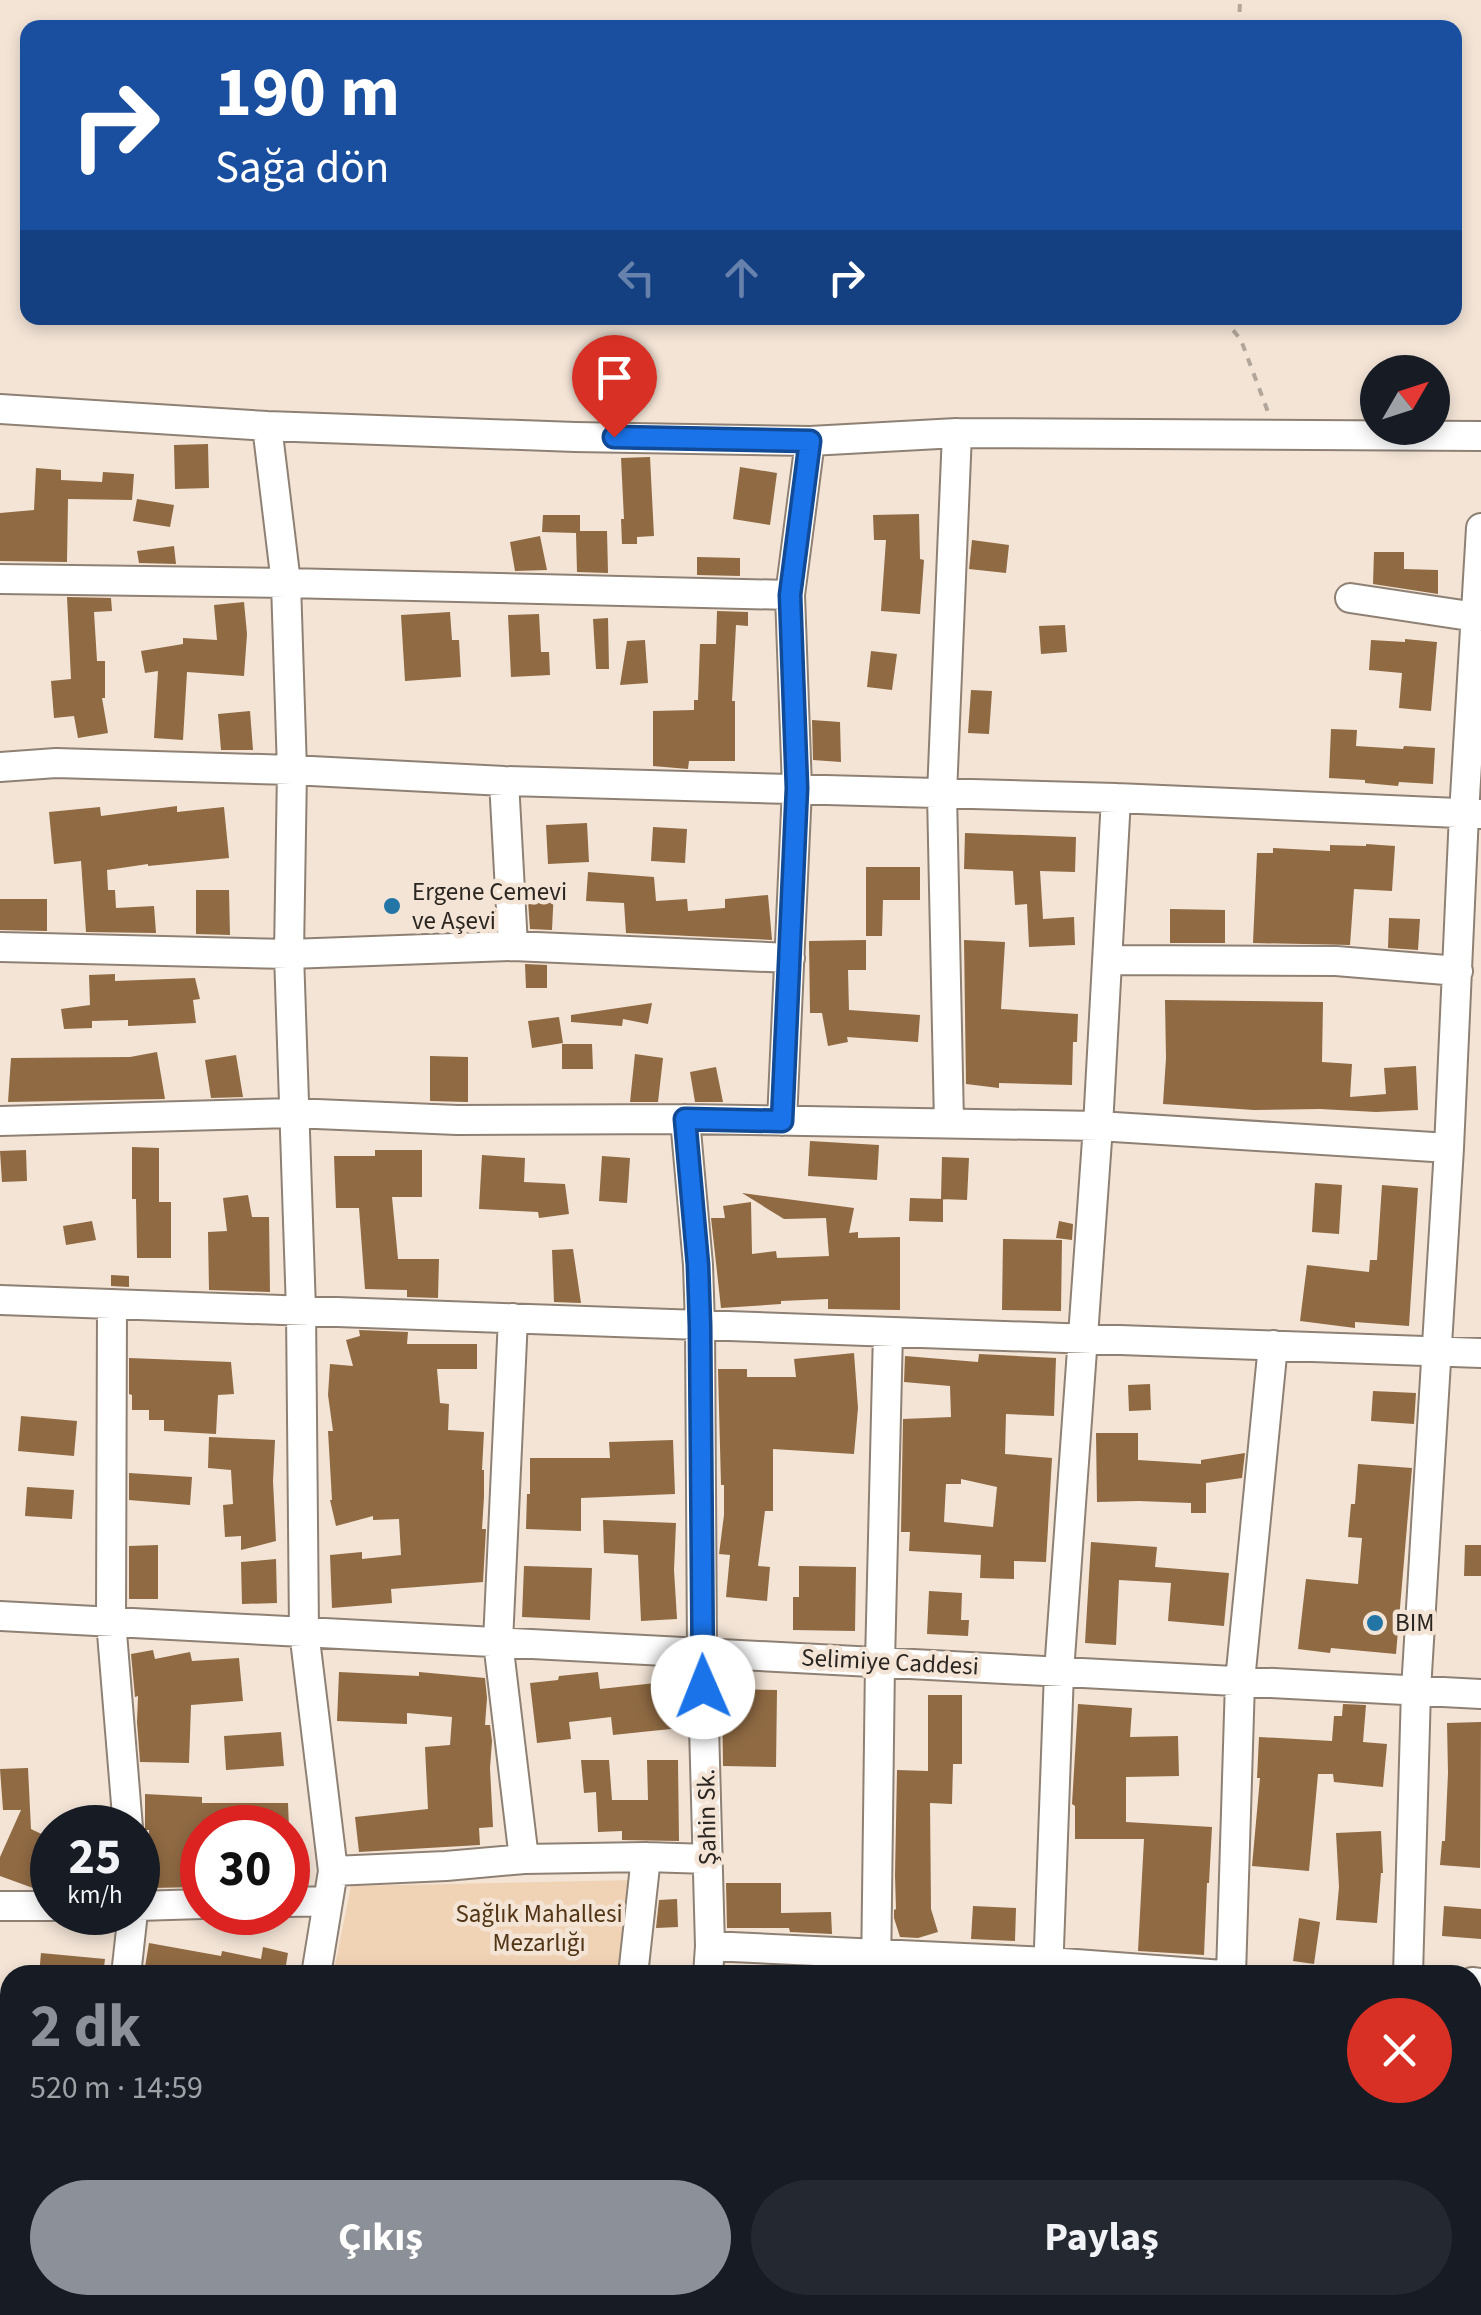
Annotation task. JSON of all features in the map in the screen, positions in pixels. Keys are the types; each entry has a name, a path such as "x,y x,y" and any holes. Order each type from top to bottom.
{"street":[{"path":"0,409 267,426 810,441 956,433 1481,436"},
{"path":"267,426 286,583 292,770 289,954 300,1310 304,1631 333,1870 318,1965"},
{"path":"949,1124 942,794 956,433"},
{"path":"782,1121 797,788 790,595 810,441"},
{"path":"1408,1965 1416,1690 1458,970 1473,814 1481,528"},
{"path":"0,579 790,595"},
{"path":"1350,598 1476,617"},
{"path":"0,767 56,763 292,770 504,781 1116,798 1473,814"},
{"path":"504,781 512,946"},
{"path":"1048,1965 1059,1672 1098,1126 1116,798"},
{"path":"0,946 289,954 512,946 790,958"},
{"path":"1108,960 1336,961 1458,970"},
{"path":"0,1121 294,1113 457,1120 685,1119 1098,1126 1449,1148"},
{"name":"Şahin Sk.","path":"685,1119 700,1325 709,1965"},
{"path":"0,1300 1481,1353"},
{"path":"112,1304 111,1622 126,1805"},
{"path":"513,1318 498,1642 524,1858"},
{"path":"710,1946 877,1965 888,1332"},
{"path":"1232,1965 1240,1681 1273,1346"},
{"name":"Selimiye Caddesi","path":"0,1616 1481,1694"},
{"path":"634,1965 646,1857"},
{"path":"333,1870 446,1866 524,1858 708,1859"},
{"path":"310,1901 328,1901"},
{"path":"0,1906 30,1906"},
{"path":"127,1965 130,1935"}],"path":[{"path":"1228,325 1240,340 1276,435"}],"green space":[{"name":"Sağlık Mahallesi Mezarlığı","path":"634,1880 623,1965 335,1965 351,1886"}],"building":[{"path":"208,444 209,488 175,489 174,445"},
{"path":"650,457 654,536 637,537 637,544 622,544 621,458"},
{"path":"740,467 777,473 770,525 733,519"},
{"path":"36,468 61,470 61,480 102,482 103,472 134,474 132,500 68,499 67,562 0,561 0,513 34,510"},
{"path":"137,499 174,505 170,527 133,521"},
{"path":"919,514 920,559 924,560 920,614 881,611 886,540 874,540 873,515"},
{"path":"543,515 580,515 580,531 607,531 608,573 577,572 576,533 542,532"},
{"path":"540,536 547,570 515,571 510,542"},
{"path":"972,540 1009,545 1006,573 969,569"},
{"path":"174,546 176,564 139,563 137,551"},
{"path":"1374,552 1404,552 1404,569 1438,570 1438,594 1373,584"},
{"path":"697,557 740,558 740,576 697,575"},
{"path":"67,597 111,598 112,611 94,612 97,661 105,661 102,698 108,733 78,738 74,716 54,718 51,681 71,679"},
{"path":"244,602 244,676 187,672 183,740 154,738 158,671 145,673 141,651 183,644 183,638 217,640 214,605"},
{"path":"717,611 748,612 748,626 736,625 732,701 735,761 689,761 688,769 653,766 653,711 694,710 694,700 698,700 700,644 716,644"},
{"path":"450,612 452,640 459,640 461,677 405,681 401,615"},
{"path":"539,614 541,652 549,652 550,675 511,677 508,615"},
{"path":"608,618 609,669 596,669 593,619"},
{"path":"1065,625 1067,652 1041,654 1039,626"},
{"path":"645,640 648,683 620,685 627,641"},
{"path":"1371,640 1437,642 1431,711 1399,708 1402,673 1369,670"},
{"path":"871,651 897,654 892,690 867,687"},
{"path":"971,690 992,691 989,734 968,733"},
{"path":"250,711 253,750 221,750 218,714"},
{"path":"812,720 840,722 841,762 813,760"},
{"path":"1331,729 1357,730 1356,746 1435,748 1433,784 1399,782 1398,786 1329,778"},
{"path":"177,806 177,812 224,807 229,858 107,870 108,890 115,890 116,908 154,906 156,933 86,932 81,861 54,864 49,812 100,807 101,816"},
{"path":"587,823 589,862 548,864 546,825"},
{"path":"653,827 687,829 685,863 651,861"},
{"path":"965,833 1076,837 1075,872 1040,871 1043,919 1074,917 1075,945 1029,947 1027,904 1015,905 1013,871 964,869"},
{"path":"1330,845 1395,846 1392,891 1354,889 1350,945 1253,943 1257,853 1273,853 1273,848 1330,851"},
{"path":"866,867 920,867 920,900 883,900 882,936 866,936"},
{"path":"588,872 654,877 656,901 687,899 688,911 725,908 725,899 768,895 772,940 626,933 624,903 586,901"},
{"path":"527,887 554,888 552,930 530,929"},
{"path":"196,890 229,890 230,935 196,934"},
{"path":"0,899 47,899 47,931 0,930"},
{"path":"1170,909 1225,910 1225,943 1170,943"},
{"path":"1389,918 1420,919 1418,950 1388,948"},
{"path":"866,940 866,970 848,970 849,1010 920,1015 918,1042 847,1037 848,1042 828,1046 822,1013 810,1013 809,941"},
{"path":"964,940 1005,942 1001,1009 1078,1014 1072,1085 999,1083 999,1088 966,1084"},
{"path":"525,964 547,965 547,988 526,988"},
{"path":"115,974 115,981 195,978 200,999 193,1000 196,1023 128,1026 128,1020 92,1021 92,1028 64,1029 61,1009 90,1005 89,975"},
{"path":"1165,1000 1323,1002 1322,1062 1352,1064 1350,1097 1386,1094 1384,1068 1416,1066 1418,1110 1254,1110 1163,1104"},
{"path":"652,1003 648,1024 623,1019 622,1026 571,1022 571,1015"},
{"path":"559,1017 563,1043 532,1048 528,1021"},
{"path":"562,1044 592,1044 593,1069 562,1069"},
{"path":"157,1052 165,1099 8,1102 11,1058 130,1057"},
{"path":"635,1054 663,1058 658,1102 630,1102"},
{"path":"236,1055 243,1097 211,1098 205,1060"},
{"path":"430,1056 468,1057 468,1102 430,1101"},
{"path":"716,1067 723,1102 695,1102 690,1072"},
{"path":"810,1141 879,1145 877,1180 808,1176"},
{"path":"132,1147 159,1148 159,1202 171,1202 171,1258 137,1258"},
{"path":"26,1150 27,1181 2,1182 0,1151"},
{"path":"375,1150 422,1150 422,1197 392,1197 398,1259 439,1259 438,1298 407,1297 407,1290 365,1289 359,1208 336,1208 334,1156 375,1156"},
{"path":"482,1155 525,1158 524,1182 565,1184 569,1214 539,1218 538,1212 479,1209"},
{"path":"602,1156 630,1158 627,1203 599,1201"},
{"path":"942,1157 969,1158 967,1200 941,1199"},
{"path":"1315,1183 1342,1185 1339,1234 1312,1232"},
{"path":"1382,1185 1418,1188 1409,1326 1355,1322 1355,1328 1300,1321 1307,1265 1369,1272 1370,1260 1377,1260"},
{"path":"742,1193 854,1208 849,1233 858,1232 858,1238 900,1237 900,1310 828,1309 828,1299 721,1308 711,1218 725,1218 723,1206 751,1202 752,1254 776,1251 777,1258 829,1256 826,1218 784,1219"},
{"path":"248,1195 252,1217 269,1217 270,1292 209,1290 208,1232 227,1231 223,1198"},
{"path":"910,1198 943,1199 943,1222 909,1221"},
{"path":"92,1221 96,1240 66,1245 63,1226"},
{"path":"1059,1221 1073,1224 1072,1240 1056,1238"},
{"path":"1003,1239 1062,1240 1061,1311 1002,1310"},
{"path":"573,1249 581,1303 554,1302 552,1250"},
{"path":"111,1275 129,1276 129,1287 111,1286"},
{"path":"359,1330 408,1332 407,1344 477,1344 477,1369 437,1369 440,1403 449,1404 448,1430 484,1432 483,1582 391,1589 392,1603 332,1608 330,1555 362,1552 362,1559 401,1555 399,1519 373,1520 373,1516 336,1526 330,1500 330,1364 353,1366 346,1340 360,1336"},
{"path":"854,1353 858,1408 854,1454 773,1449 773,1511 765,1511 758,1566 770,1567 767,1601 726,1597 730,1555 719,1554 724,1485 718,1369 747,1369 747,1377 796,1377 794,1359"},
{"path":"979,1354 1056,1358 1054,1416 1006,1414 1005,1454 1052,1458 1046,1562 1014,1561 1014,1579 980,1578 981,1555 909,1551 910,1532 901,1532 903,1419 951,1417 950,1386 904,1382 905,1356 978,1362","holes":["961,1479 997,1487 993,1527 944,1522 946,1484 961,1484"]},
{"path":"129,1358 231,1362 234,1394 218,1395 216,1434 164,1431 164,1420 149,1420 149,1410 132,1410"},
{"path":"1150,1384 1151,1410 1129,1411 1128,1385"},
{"path":"1373,1391 1416,1393 1414,1424 1371,1421"},
{"path":"21,1416 77,1421 74,1456 18,1451"},
{"path":"1096,1433 1138,1433 1138,1460 1201,1464 1201,1460 1245,1453 1242,1478 1206,1483 1206,1513 1191,1513 1191,1503 1097,1502"},
{"path":"209,1437 275,1440 276,1541 241,1550 241,1536 225,1537 223,1505 233,1504 231,1470 208,1468"},
{"path":"673,1440 675,1494 581,1498 581,1531 526,1529 530,1458 610,1458 609,1442"},
{"path":"1358,1464 1412,1468 1396,1654 1298,1649 1306,1579 1358,1584 1362,1538 1348,1537"},
{"path":"129,1473 192,1477 190,1505 129,1500"},
{"path":"27,1487 74,1490 72,1519 25,1516"},
{"path":"603,1520 676,1523 677,1619 641,1621 638,1555 604,1553"},
{"path":"1091,1542 1157,1547 1155,1567 1229,1573 1224,1626 1168,1621 1171,1583 1119,1580 1116,1645 1085,1643"},
{"path":"158,1545 158,1599 129,1599 129,1546"},
{"path":"1465,1545 1481,1545 1481,1576 1464,1576"},
{"path":"276,1559 277,1603 242,1604 241,1562"},
{"path":"524,1566 592,1568 590,1620 522,1617"},
{"path":"799,1566 856,1567 855,1631 793,1630 793,1597 799,1597"},
{"path":"929,1591 962,1593 961,1620 969,1620 968,1636 927,1634"},
{"path":"153,1650 155,1659 190,1652 192,1661 239,1658 243,1701 191,1705 189,1763 140,1762 138,1696 135,1697 131,1654"},
{"path":"339,1672 419,1676 419,1672 485,1678 485,1725 490,1725 492,1741 493,1827 479,1828 480,1845 359,1852 355,1817 428,1809 425,1747 450,1745 452,1717 407,1713 407,1724 337,1721"},
{"path":"598,1672 600,1689 674,1681 680,1728 613,1735 611,1717 569,1722 571,1739 537,1743 530,1683"},
{"path":"722,1689 777,1690 776,1767 723,1766"},
{"path":"928,1695 962,1695 962,1764 953,1764 952,1804 930,1803 931,1909 938,1932 918,1938 900,1937 894,1918 897,1770 928,1771"},
{"path":"1078,1704 1132,1708 1130,1737 1178,1736 1179,1776 1126,1777 1126,1822 1212,1827 1204,1955 1138,1951 1144,1839 1075,1839 1072,1804"},
{"path":"1343,1704 1366,1705 1363,1742 1387,1744 1383,1787 1334,1782 1333,1774 1318,1774 1309,1871 1252,1866 1260,1778 1259,1737 1332,1741 1334,1716 1342,1716"},
{"path":"1481,1722 1480,1868 1440,1865 1445,1841 1447,1723"},
{"path":"281,1732 284,1766 226,1770 224,1736"},
{"path":"581,1760 609,1760 612,1800 648,1800 647,1760 678,1760 679,1841 622,1840 622,1831 598,1832 596,1792 584,1793"},
{"path":"28,1768 30,1887 0,1876 0,1857 21,1810 3,1810 0,1769"},
{"path":"145,1794 202,1797 202,1803 288,1805 180,1805 180,1887 160,1888 160,1805 145,1805"},
{"path":"1381,1831 1383,1873 1377,1923 1336,1920 1336,1833"},
{"path":"726,1883 781,1883 781,1913 831,1912 832,1934 790,1932 789,1928 727,1928"},
{"path":"677,1899 678,1927 656,1928 659,1900"},
{"path":"973,1906 1016,1908 1015,1941 971,1939"},
{"path":"1444,1906 1481,1909 1481,1939 1442,1936"},
{"path":"1299,1918 1320,1922 1314,1964 1293,1961"},
{"path":"149,1943 261,1959 263,1947 288,1953 286,1965 145,1965"},
{"path":"41,1953 105,1959 104,1965 40,1965"}],"place":[{"name":"Ergene Cemevi ve Aşevi","path":"392,906"},
{"name":"BIM","path":"1375,1623"}],"route":[{"path":"614,437 810,441 790,595 797,788 782,1121 685,1119 700,1325 703,1687"}]}
